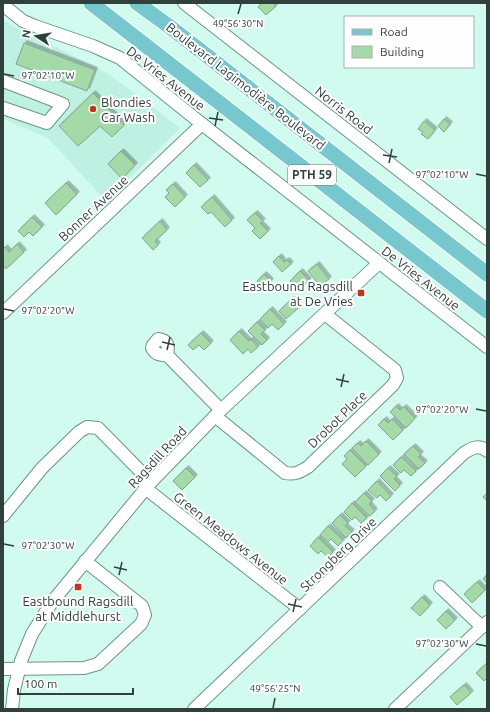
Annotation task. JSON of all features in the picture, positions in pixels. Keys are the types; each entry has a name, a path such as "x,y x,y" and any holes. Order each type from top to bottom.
{"main road":[{"name":"PTH 59","path":"91,3 487,311"},
{"name":"Boulevard Lagimodière Boulevard","path":"137,3 487,274"}],"street":[{"name":"Norris Road","path":"184,3 487,239"},
{"name":"De Vries Avenue","path":"3,6 18,17 35,26 93,46 120,58 487,347"},
{"path":"3,81 63,104 47,123 3,108"},
{"name":"Bonner Avenue","path":"3,313 202,124"},
{"name":"Ragsdill Road","path":"12,709 18,669 32,634 48,608 85,561 148,485 218,413 379,262"},
{"name":"Drobot Place","path":"218,413 285,472 293,474 308,467 392,385 397,378 394,370 325,314"},
{"path":"167,355 218,413"},
{"name":"Green Meadows Avenue","path":"3,516 42,468 80,432 87,427 98,428 148,485 300,609"},
{"name":"Strongberg Drive","path":"194,709 464,453 473,447 484,448 487,451"},
{"path":"3,669 84,668 98,664 141,624 144,615 142,606 85,561"},
{"path":"395,709 485,624 440,587"}],"shaded area":[{"path":"3,20 25,33 109,74 180,128 106,201 48,138 3,119"}],"building":[{"path":"262,3 273,3 276,6 266,15 258,7"},
{"path":"24,43 95,70 87,91 16,64"},
{"name":"Blondies Car Wash","path":"93,93 124,125 112,137 100,126 78,146 59,126"},
{"path":"444,119 450,124 444,132 438,126"},
{"path":"424,121 435,130 428,139 421,134 423,132 418,129"},
{"path":"121,151 135,165 122,179 108,164"},
{"path":"194,165 208,180 200,187 186,173"},
{"path":"66,183 77,194 56,215 45,203"},
{"path":"173,184 185,197 175,207 165,197 169,193 166,190"},
{"path":"212,197 232,220 225,227 211,212 208,214 201,207"},
{"path":"255,213 263,221 260,223 268,231 260,239 252,231 255,228 247,220"},
{"path":"32,217 42,227 33,236 29,232 24,237 18,231"},
{"path":"160,221 167,230 155,241 158,245 153,250 142,238"},
{"path":"17,244 24,252 6,269 3,265 3,249 5,247 9,252"},
{"path":"279,256 284,262 287,260 291,264 282,272 273,262"},
{"path":"317,264 329,279 320,286 308,271"},
{"path":"300,271 309,280 299,290 290,281"},
{"path":"264,274 271,281 264,288 257,281"},
{"path":"292,299 299,307 286,319 279,311"},
{"path":"270,309 284,324 278,330 272,324 268,328 260,319"},
{"path":"257,322 265,330 261,334 267,340 262,345 248,331"},
{"path":"239,331 249,341 251,339 258,347 251,353 248,349 243,354 230,340"},
{"path":"201,333 211,343 204,350 199,345 193,350 188,345"},
{"path":"396,406 400,410 404,407 415,418 406,428 390,412"},
{"path":"384,419 388,423 392,419 403,430 393,440 378,425"},
{"path":"366,441 379,454 368,465 352,448 358,443 361,446"},
{"path":"413,446 421,454 418,457 425,463 419,469 404,454"},
{"path":"350,450 366,466 355,477 342,464 347,459 344,456"},
{"path":"401,457 416,471 411,476 404,470 401,473 393,465"},
{"path":"186,468 195,477 182,490 173,481"},
{"path":"388,468 397,476 394,479 400,485 395,491 380,476"},
{"path":"377,481 391,496 386,501 380,495 377,498 368,490"},
{"path":"364,493 372,501 369,504 375,511 370,516 355,502"},
{"path":"487,493 487,501 483,497"},
{"path":"352,503 367,518 361,523 355,517 352,520 344,512"},
{"path":"340,515 348,523 345,526 352,532 346,538 332,523"},
{"path":"328,526 343,540 338,546 331,539 328,542 320,535"},
{"path":"318,537 333,552 328,557 321,551 318,554 310,546"},
{"path":"487,574 487,583 483,579"},
{"path":"477,582 485,590 472,603 464,594"},
{"path":"422,597 430,605 420,616 411,608"},
{"path":"446,611 455,620 446,629 437,620"},
{"path":"487,663 487,678 484,681 476,673"},
{"path":"464,685 471,693 457,705 450,697"}],"place":[{"name":"Blondies Car Wash","path":"93,109"},
{"name":"Eastbound Ragsdill at De Vries","path":"361,293"},
{"name":"Eastbound Ragsdill at Middlehurst","path":"78,587"}]}
